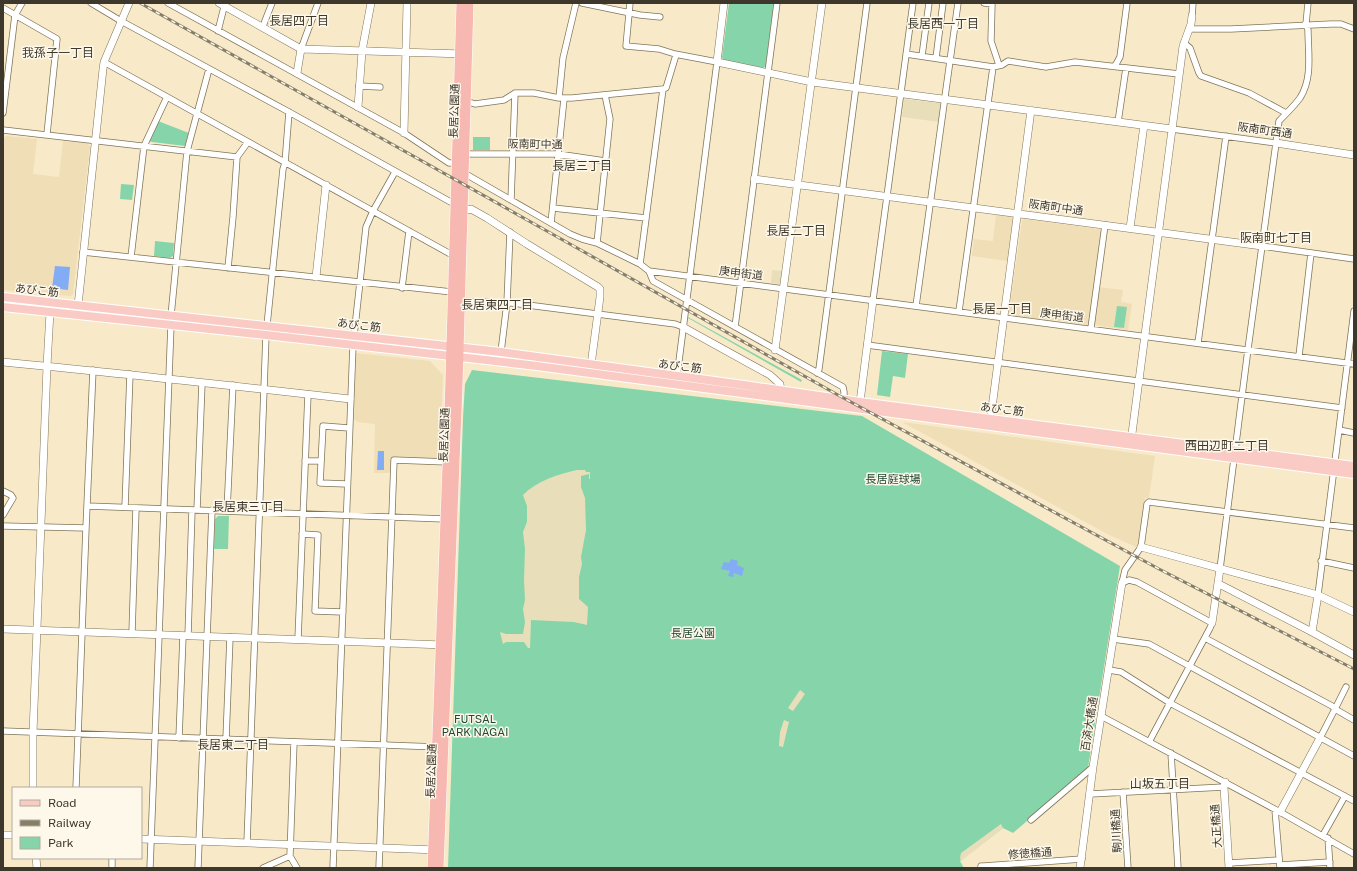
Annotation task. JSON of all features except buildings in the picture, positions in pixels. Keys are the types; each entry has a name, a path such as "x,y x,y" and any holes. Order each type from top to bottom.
{"highway":[{"name":"長居公園通","path":"432,868 436,850 455,352 452,292 454,256 465,154 466,103 462,3"},
{"name":"長居公園通","path":"444,645 447,462 460,301 459,208 456,163 469,3"},
{"name":"長居公園通","path":"436,850 439,868"}],"main road":[{"name":"あびこ筋","path":"3,297 354,336 686,386 990,422 1334,467 1354,466"},
{"name":"あびこ筋","path":"3,307 266,334 353,345 455,352 501,352 781,390 990,422"},
{"name":"あびこ筋","path":"1334,467 1354,474"}],"street":[{"path":"3,112 15,15 22,3"},
{"path":"91,3 459,208 471,209 598,287 600,293 591,365"},
{"path":"77,315 104,62 129,3"},
{"path":"168,3 404,133 449,163 456,163"},
{"path":"263,26 272,3"},
{"path":"297,73 301,48 318,3"},
{"path":"358,108 362,51 371,3"},
{"path":"404,133 407,3"},
{"path":"550,223 553,208 558,154 563,58 576,3"},
{"path":"582,3 640,15 660,17"},
{"path":"630,3 626,46 659,49 677,55 812,82 1172,129"},
{"path":"686,386 678,376 686,299 724,3"},
{"path":"735,327 777,3"},
{"path":"775,350 785,289 822,3"},
{"path":"817,373 819,369 867,3"},
{"path":"860,402 913,3"},
{"path":"922,56 929,3"},
{"path":"936,58 943,3"},
{"path":"916,306 958,3"},
{"path":"984,3 992,4 991,42 999,65"},
{"path":"1115,66 1120,57 1127,3"},
{"path":"1131,441 1179,74 1184,43 1192,16 1193,3"},
{"path":"1150,742 1191,666 1212,623 1219,584 1242,394 1279,121 1300,98 1308,80 1308,30 1306,24 1308,3"},
{"path":"218,31 223,4 301,48 464,54"},
{"path":"3,8 57,39 47,134"},
{"path":"1189,30 1306,24 1340,24 1354,29"},
{"path":"1184,43 1190,48 1201,76 1249,93 1286,113"},
{"path":"906,54 993,67 1008,60 1046,66 1075,62 1179,74"},
{"path":"466,103 475,104 498,102 515,93 534,93 561,98 663,89 666,88 677,55"},
{"path":"104,62 454,256"},
{"path":"959,311 993,67"},
{"path":"1118,122 1126,68"},
{"path":"171,316 187,151 209,69"},
{"path":"360,86 380,87"},
{"path":"640,264 663,89"},
{"path":"511,200 515,93"},
{"path":"597,243 610,119 605,95"},
{"path":"131,257 144,146 167,97"},
{"path":"990,422 1031,110"},
{"path":"247,843 266,326 283,169 285,163 289,112"},
{"path":"1130,228 1144,125"},
{"name":"阪南町西通","path":"1172,129 1354,155"},
{"path":"3,130 237,157"},
{"path":"1198,343 1226,136"},
{"path":"228,268 237,157 248,142"},
{"name":"阪南町中通","path":"465,154 558,154 605,160"},
{"path":"354,336 366,227 373,211 395,172"},
{"path":"464,173 550,223 582,239 597,243 640,264 649,271 653,281 842,387 844,392 844,400"},
{"name":"阪南町中通","path":"754,179 1354,259"},
{"path":"316,277 326,186"},
{"path":"553,208 646,218"},
{"path":"1091,328 1105,225"},
{"path":"402,288 409,231"},
{"path":"501,352 507,303 510,232"},
{"path":"83,252 316,277 402,288 452,292"},
{"path":"1298,356 1311,253"},
{"name":"庚申街道","path":"649,271 1091,328 1354,364"},
{"path":"460,301 507,303 675,324 770,375 780,384 781,390"},
{"path":"33,787 32,733 47,366 50,312 54,303"},
{"path":"1312,632 1354,311"},
{"path":"150,868 171,325"},
{"path":"333,868 353,345"},
{"path":"867,345 1342,408"},
{"path":"3,362 93,370 350,399"},
{"path":"76,787 93,370"},
{"path":"125,507 130,374"},
{"path":"179,738 202,383"},
{"path":"227,511 233,385"},
{"path":"298,639 308,394"},
{"path":"347,484 320,483 321,461 323,426 350,428"},
{"path":"1339,430 1354,433"},
{"path":"379,868 394,460 447,462"},
{"path":"305,461 321,461"},
{"path":"3,491 11,495 13,498 3,515"},
{"path":"1122,583 1126,570 1141,547 1147,504 1150,502 1354,528"},
{"path":"87,506 445,519"},
{"path":"132,633 136,508"},
{"path":"198,868 212,510"},
{"path":"3,526 86,528"},
{"path":"302,534 318,535 315,611 343,612"},
{"path":"1141,547 1318,595 1354,612"},
{"path":"1322,561 1354,568"},
{"path":"1122,583 1126,580 1132,580 1212,623"},
{"name":"百済大橋通","path":"1080,868 1101,716 1122,583"},
{"path":"1219,584 1354,655"},
{"path":"3,629 444,645"},
{"path":"226,739 230,637"},
{"path":"1205,638 1332,706 1354,720"},
{"path":"1113,640 1149,644 1354,756"},
{"path":"1109,670 1121,672 1170,703 1354,801"},
{"path":"1279,864 1278,811 1320,738 1346,687"},
{"path":"1101,716 1326,837 1354,854"},
{"path":"3,731 440,748"},
{"path":"294,742 290,856 297,868"},
{"path":"1171,753 1178,868"},
{"path":"1031,820 1094,767"},
{"path":"1090,794 1174,790 1225,784"},
{"name":"大正橋通","path":"1225,784 1229,865"},
{"name":"駒川橋通","path":"1123,792 1128,868"},
{"path":"1229,865 1330,865 1326,837 1345,796"},
{"path":"142,840 436,850"},
{"path":"264,868 290,856"},
{"name":"修徳橋通","path":"981,868 981,866 1082,859"}],"shaded area":[{"path":"6,136 37,139 33,174 59,177 63,141 87,143 90,146 73,294 71,296 3,290 3,139"},
{"path":"996,214 1013,216 1008,261 972,256 974,239 993,241"},
{"path":"1024,219 1099,229 1101,231 1089,323 1087,325 1011,315 1009,311 1022,221"},
{"path":"1099,287 1123,290 1121,302 1132,304 1128,330 1095,325 1093,322"},
{"path":"356,353 430,361 443,375 440,459 392,457 391,473 374,473 375,424 358,422 354,419"},
{"path":"902,422 1155,456 1149,498 1145,498 1140,540 1136,547 1109,535"}],"green space":[{"path":"729,3 774,3 766,66 763,68 723,60 722,57"},
{"path":"158,121 189,133 185,146 149,141"},
{"path":"473,137 490,137 490,150 473,150"},
{"path":"121,184 134,185 132,200 120,199"},
{"path":"155,241 174,243 173,256 170,258 154,256"},
{"path":"1117,306 1127,307 1124,328 1114,327"},
{"path":"688,318 802,380 801,382"},
{"path":"882,351 908,354 905,378 893,376 890,397 877,395"},
{"name":"長居公園","path":"472,370 862,416 1120,566 1088,768 1013,833 1003,828 960,861 964,868 448,868 463,418 465,384"},
{"path":"218,516 229,516 228,549 214,549 215,519"}],"sand":[{"path":"904,99 939,103 941,106 939,122 902,117"},
{"path":"772,270 783,271 782,282 780,284 771,283"},
{"path":"577,470 585,470 586,472 590,472 590,479 589,474 581,476 581,487 585,498 586,530 579,577 579,599 588,607 587,625 574,622 531,620 530,648 528,648 524,642 506,642 503,644 500,632 506,634 523,634 525,622 523,609 525,600 525,549 523,532 527,522 527,506 523,495 541,482"},
{"path":"800,690 805,694 793,711 788,708"},
{"path":"784,720 789,722 783,747 779,746 780,732"},
{"path":"1001,824 1003,828 961,861 961,853"}],"water":[{"path":"55,266 70,267 68,290 52,288"},
{"path":"378,451 384,451 384,470 377,470"},
{"path":"731,559 738,561 737,565 744,568 742,576 734,573 733,577 728,576 730,571 721,569 724,562 729,563"}],"railway":[{"path":"140,3 838,395 1159,569 1354,669"}],"district":[{"name":"長居四丁目","path":"299,21"},
{"name":"長居西一丁目","path":"943,24"},
{"name":"我孫子一丁目","path":"58,53"},
{"name":"長居三丁目","path":"582,166"},
{"name":"長居二丁目","path":"796,231"},
{"name":"阪南町七丁目","path":"1276,238"},
{"name":"長居東四丁目","path":"497,305"},
{"name":"長居一丁目","path":"1002,309"},
{"name":"西田辺町二丁目","path":"1227,446"},
{"name":"長居東三丁目","path":"248,507"},
{"name":"長居東二丁目","path":"233,745"},
{"name":"山坂五丁目","path":"1160,784"}],"park label":[{"name":"長居庭球場","path":"893,479"},
{"name":"FUTSAL PARK NAGAI","path":"475,725"}]}
